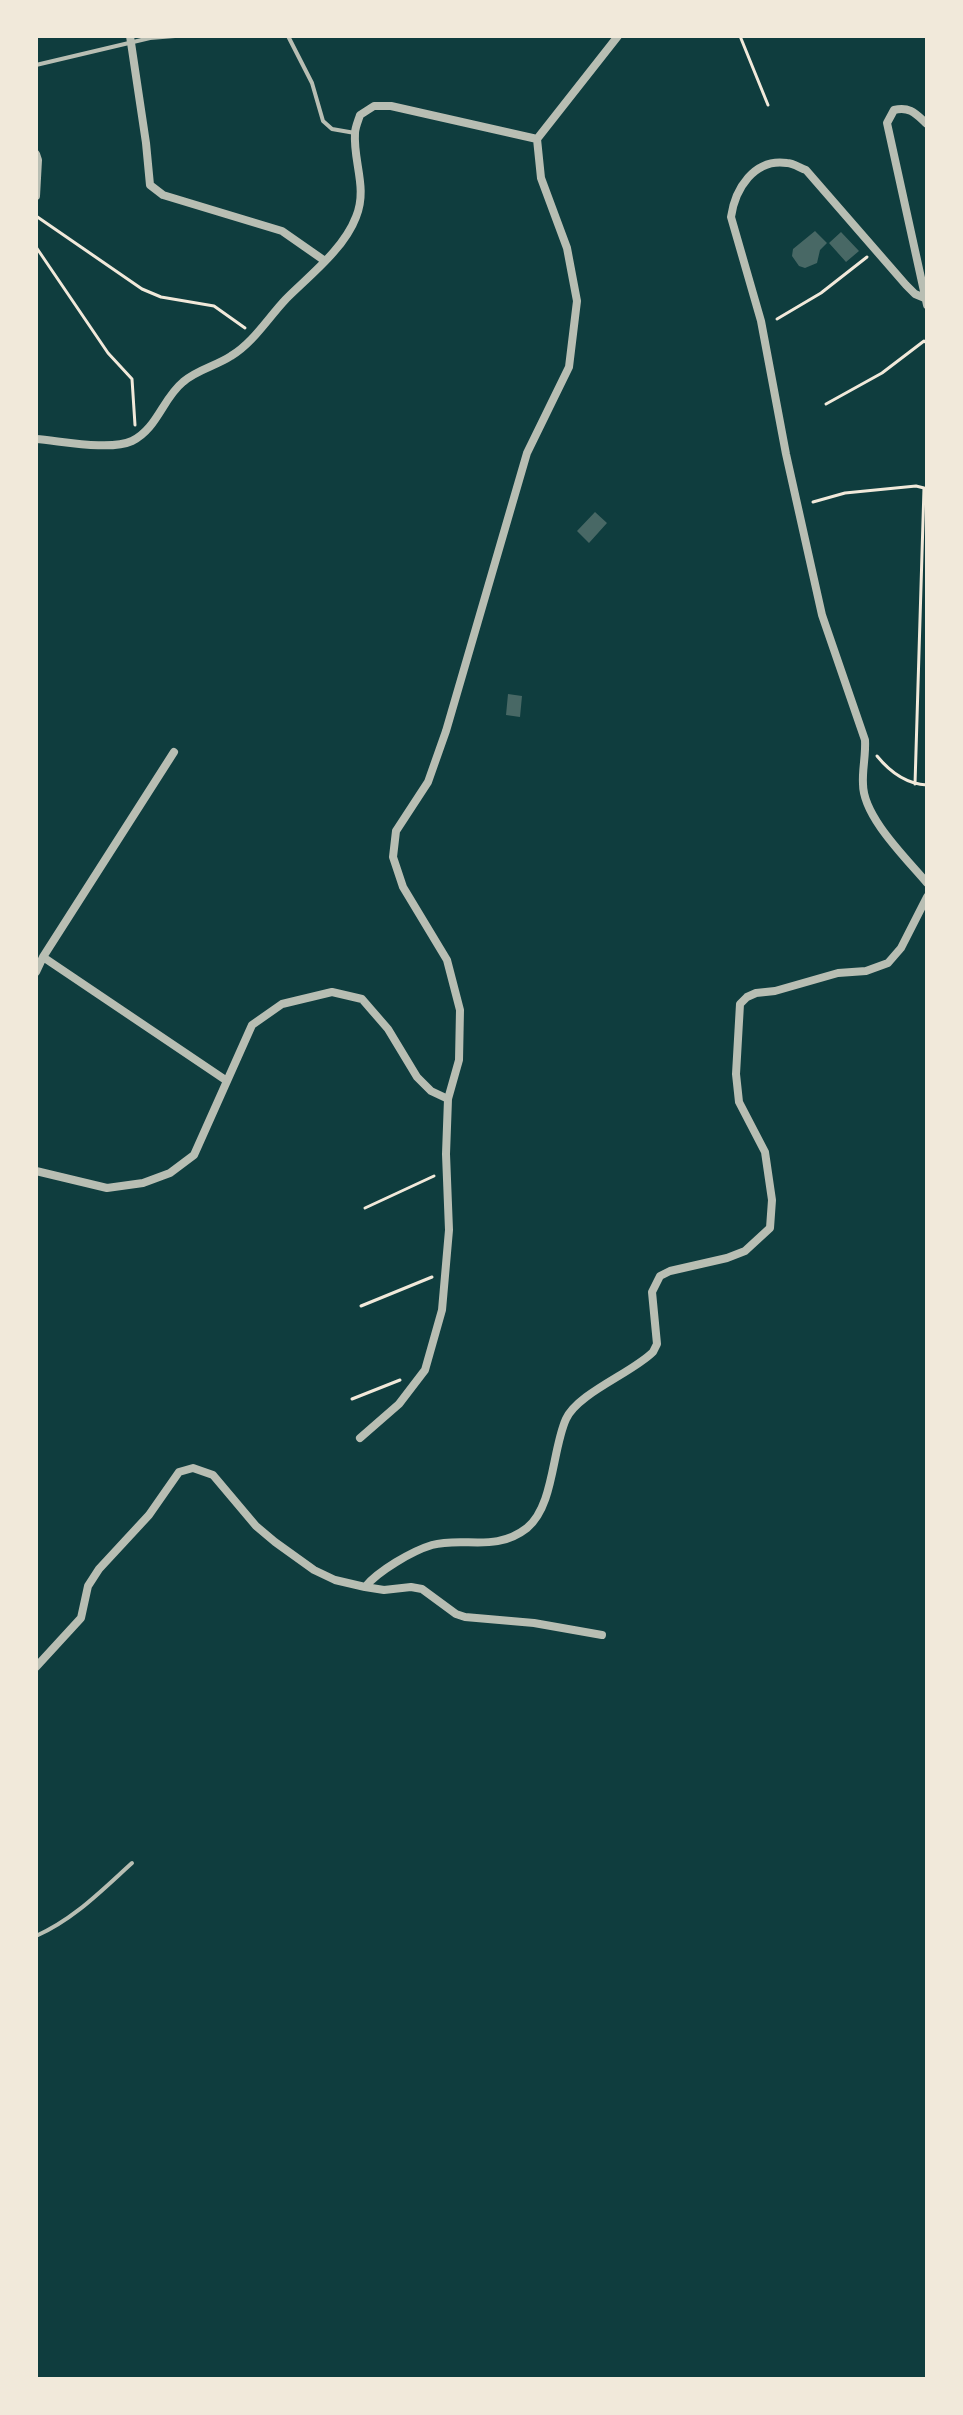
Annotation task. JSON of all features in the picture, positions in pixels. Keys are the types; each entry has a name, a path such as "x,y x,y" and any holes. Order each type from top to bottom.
{"street":[{"path":"360,1438 399,1404 425,1370 442,1310 449,1230 448,1099 459,1060 460,1010 447,960 403,887 393,857 396,831 428,782 446,731 527,453 569,367 577,301 567,248 541,178 537,139 618,36"},
{"path":"130,39 150,185 155,192 282,231 325,261"},
{"path":"36,439 117,445 141,435 156,418 169,395 185,379 233,356 325,261 355,220 361,201 355,133 360,115 374,106 391,106 537,139"},
{"path":"926,301 887,123 894,110 902,108 913,110 927,124"},
{"path":"36,154 36,196"},
{"path":"926,301 906,285 806,170 787,163 767,165 751,173 734,200 731,217 761,321 786,454 822,615 865,740 866,762 862,786 871,811 887,836 927,883"},
{"path":"36,972 174,752"},
{"path":"365,1587 374,1576 432,1545 483,1545 516,1535 536,1518 566,1418 585,1399 653,1352 657,1344 652,1292 660,1276 745,1251 770,1228 772,1200 765,1152 739,1102 736,1074 740,1004 756,993 775,991 838,973 866,971 888,963 901,948 927,897"},
{"path":"43,957 227,1081"},
{"path":"36,1171 107,1188 143,1183 170,1173 194,1155 252,1025 282,1004 332,992 362,999 388,1029 417,1077 431,1091 448,1099"},
{"path":"36,1667 81,1618 88,1586 99,1569 149,1515 172,1482 185,1470 199,1469 213,1475 256,1526 275,1542 314,1570 335,1580 384,1590 422,1589 465,1617 534,1623 602,1635"}],"lane":[{"path":"36,65 130,39 175,36"},
{"path":"288,36 312,83 323,121 332,129 355,133"},
{"path":"36,1936 60,1925 81,1910 132,1863"}],"path":[{"path":"740,36 768,105"},
{"path":"36,216 142,289 161,297 214,306 255,334"},
{"path":"36,247 108,353 132,379 133,422 141,435"},
{"path":"777,319 821,293 875,249"},
{"path":"826,404 882,373 924,341 927,343"},
{"path":"813,502 845,493 916,486 924,488 915,784"},
{"path":"865,740 882,762 898,775 915,784 927,785"},
{"path":"365,1208 447,1171"},
{"path":"361,1306 445,1272"},
{"path":"352,1399 425,1370"}],"building":[{"path":"815,231 827,243 820,250 817,263 805,268 799,266 792,256 793,249"},
{"path":"841,232 859,251 846,262 829,243"},
{"path":"595,512 607,523 589,543 577,531"},
{"path":"508,694 522,696 520,717 506,715"}]}
